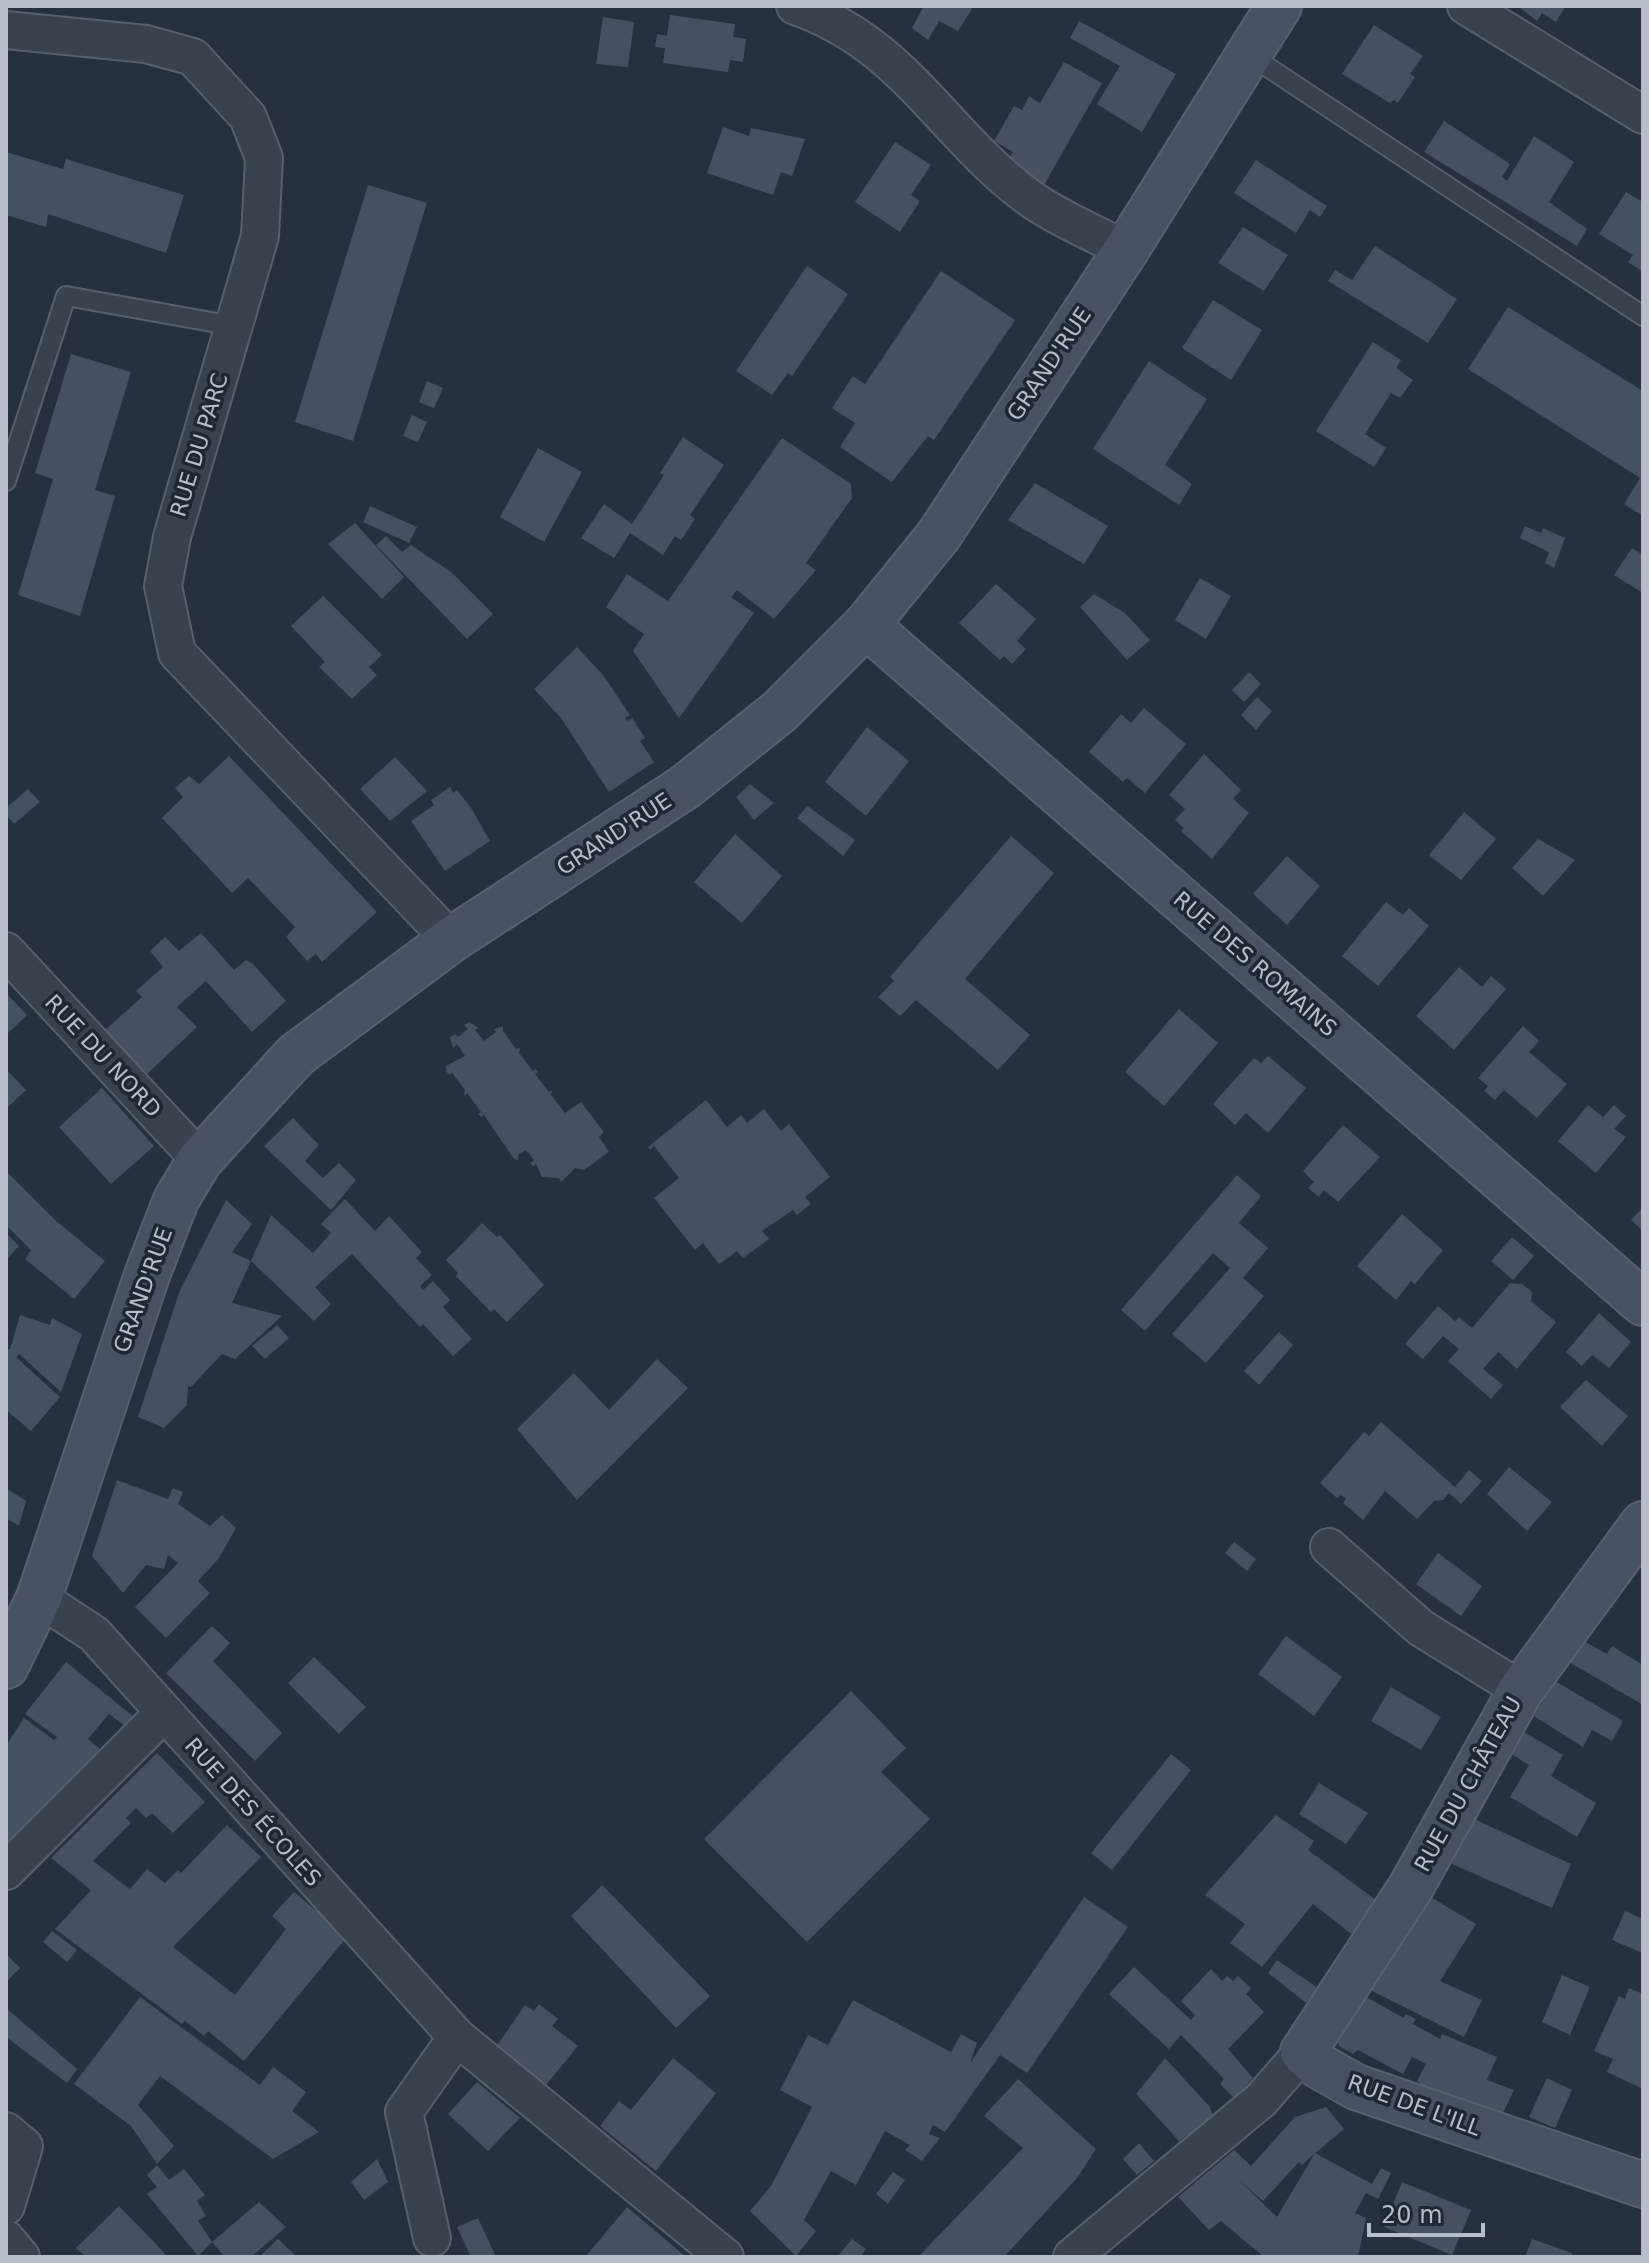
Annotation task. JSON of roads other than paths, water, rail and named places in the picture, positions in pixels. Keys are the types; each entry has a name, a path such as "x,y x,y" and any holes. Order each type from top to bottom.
{"main road":[{"name":"GRAND'RUE","path":"6,1666 39,1598 147,1275 176,1200 200,1160 296,1055 451,940 685,787 780,711 866,625 939,535 1126,250 1279,6"},
{"name":"RUE DES ROMAINS","path":"866,625 1643,1303"},
{"name":"RUE DU CHÂTEAU","path":"1303,2052 1411,1887 1521,1690 1643,1524"},
{"name":"RUE DE L'ILL","path":"1303,2052 1319,2066 1356,2087 1643,2185"}],"street":[{"path":"795,6 823,15 871,44 909,76 978,150 1034,201 1126,250"},
{"path":"1466,6 1643,115"},
{"name":"RUE DU PARC","path":"6,30 146,44 193,57 248,117 264,158 260,236 172,537 163,586 177,653 451,940"},
{"name":"RUE DU NORD","path":"6,951 200,1160"},
{"path":"1329,1547 1421,1628 1521,1690"},
{"name":"RUE DES ÉCOLES","path":"39,1598 94,1634 457,2037 725,2257"},
{"path":"6,1871 164,1713"},
{"path":"432,2238 404,2112 457,2037"},
{"path":"1072,2257 1261,2100 1303,2052"},
{"path":"6,2131 24,2146 6,2206"},
{"path":"6,2239 21,2257"}],"lane":[{"path":"1248,54 1643,316"},
{"path":"6,481 66,296 234,326"}]}
